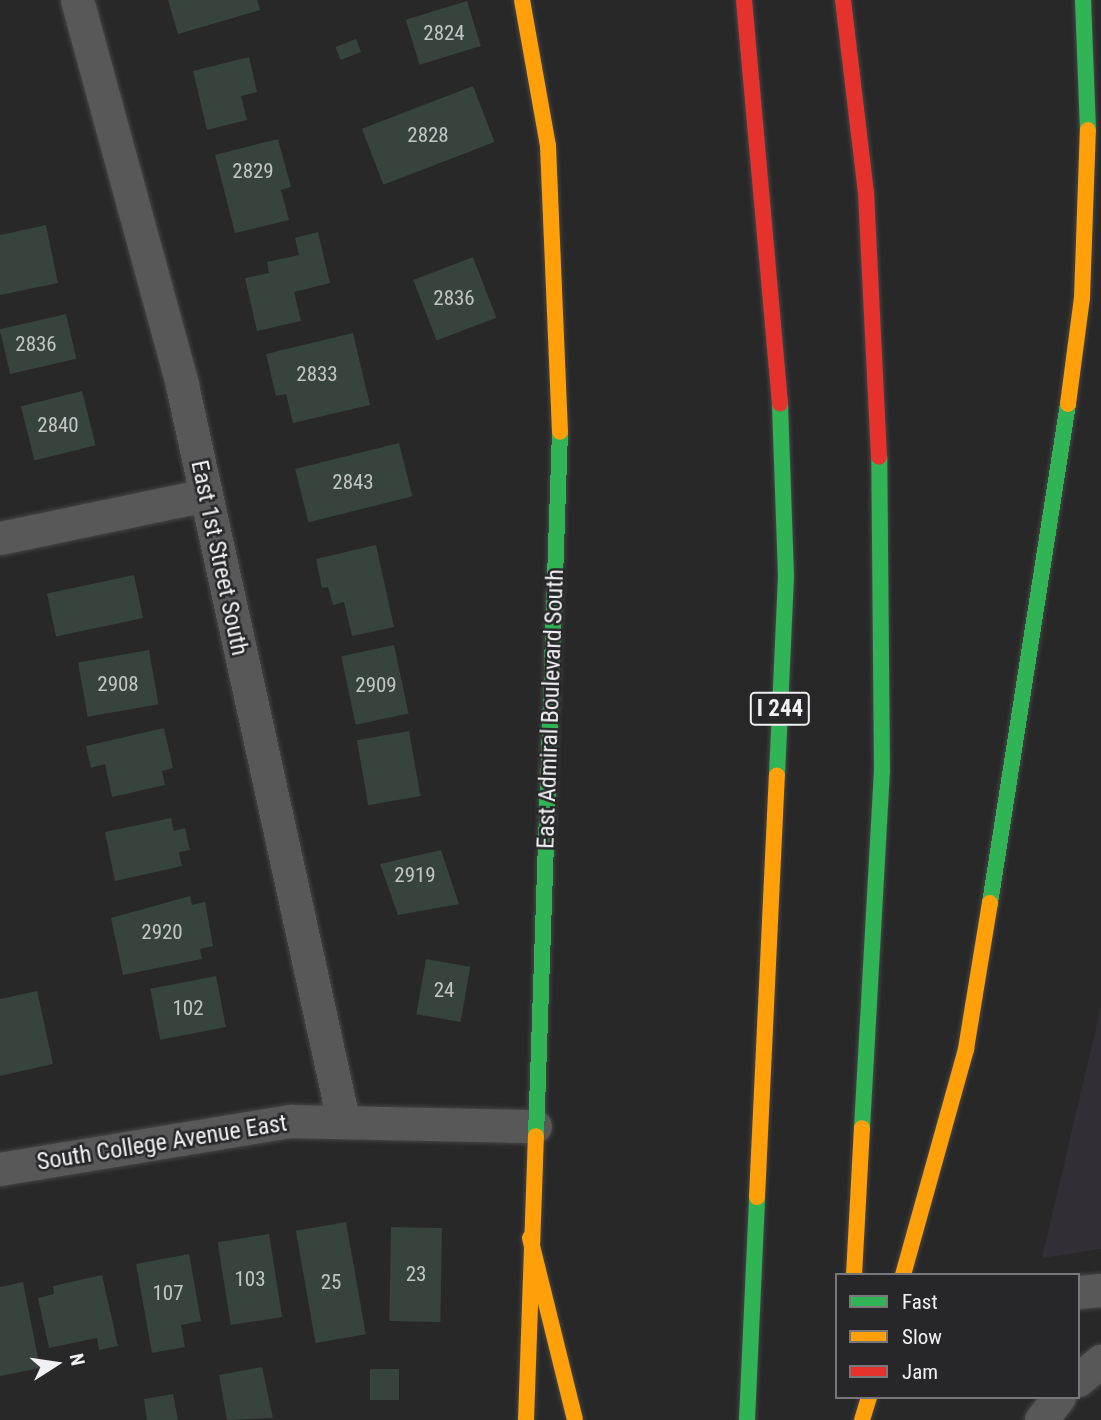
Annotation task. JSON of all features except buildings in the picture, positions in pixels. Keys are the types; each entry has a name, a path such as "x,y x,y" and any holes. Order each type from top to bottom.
{"main road":[{"name":"East Admiral Boulevard South","path":"522,0 548,146 561,390 530,1238 526,1420"},
{"name":"I 244","path":"744,0 776,307 786,576 747,1420"},
{"path":"843,0 866,192 880,470 882,758 854,1273"},
{"path":"904,1273 966,1049 1055,500 1082,298 1089,117 1083,0"},
{"path":"530,1238 575,1420"},
{"path":"848,1420 849,1399"},
{"path":"862,1420 868,1399"}],"street":[{"name":"East 1st Street South","path":"77,0 153,268 344,1120"},
{"path":"0,538 205,495"},
{"name":"South College Avenue East","path":"0,1169 195,1133 344,1120 535,1126"},
{"path":"1080,1292 1101,1290"},
{"path":"1080,1380 1101,1361"}],"shaded area":[{"path":"1101,1006 1101,1249 1042,1258 1100,1011"}],"traffic: fast":[{"path":"1083,0 1088,130"},
{"path":"777,775 786,576 780,403"},
{"path":"990,903 1068,404"},
{"path":"536,1136 560,432"},
{"path":"862,1128 882,771 879,457"},
{"path":"747,1420 757,1197"}],"traffic: slow":[{"path":"522,0 548,146 560,432"},
{"path":"1068,404 1082,298 1088,130"},
{"path":"757,1197 777,775"},
{"path":"904,1273 966,1049 990,903"},
{"path":"854,1273 862,1128"},
{"path":"526,1420 536,1136"},
{"path":"530,1238 575,1420"},
{"path":"862,1420 868,1399"}],"traffic: jam":[{"path":"744,0 780,403"},
{"path":"843,0 866,192 879,457"}]}
